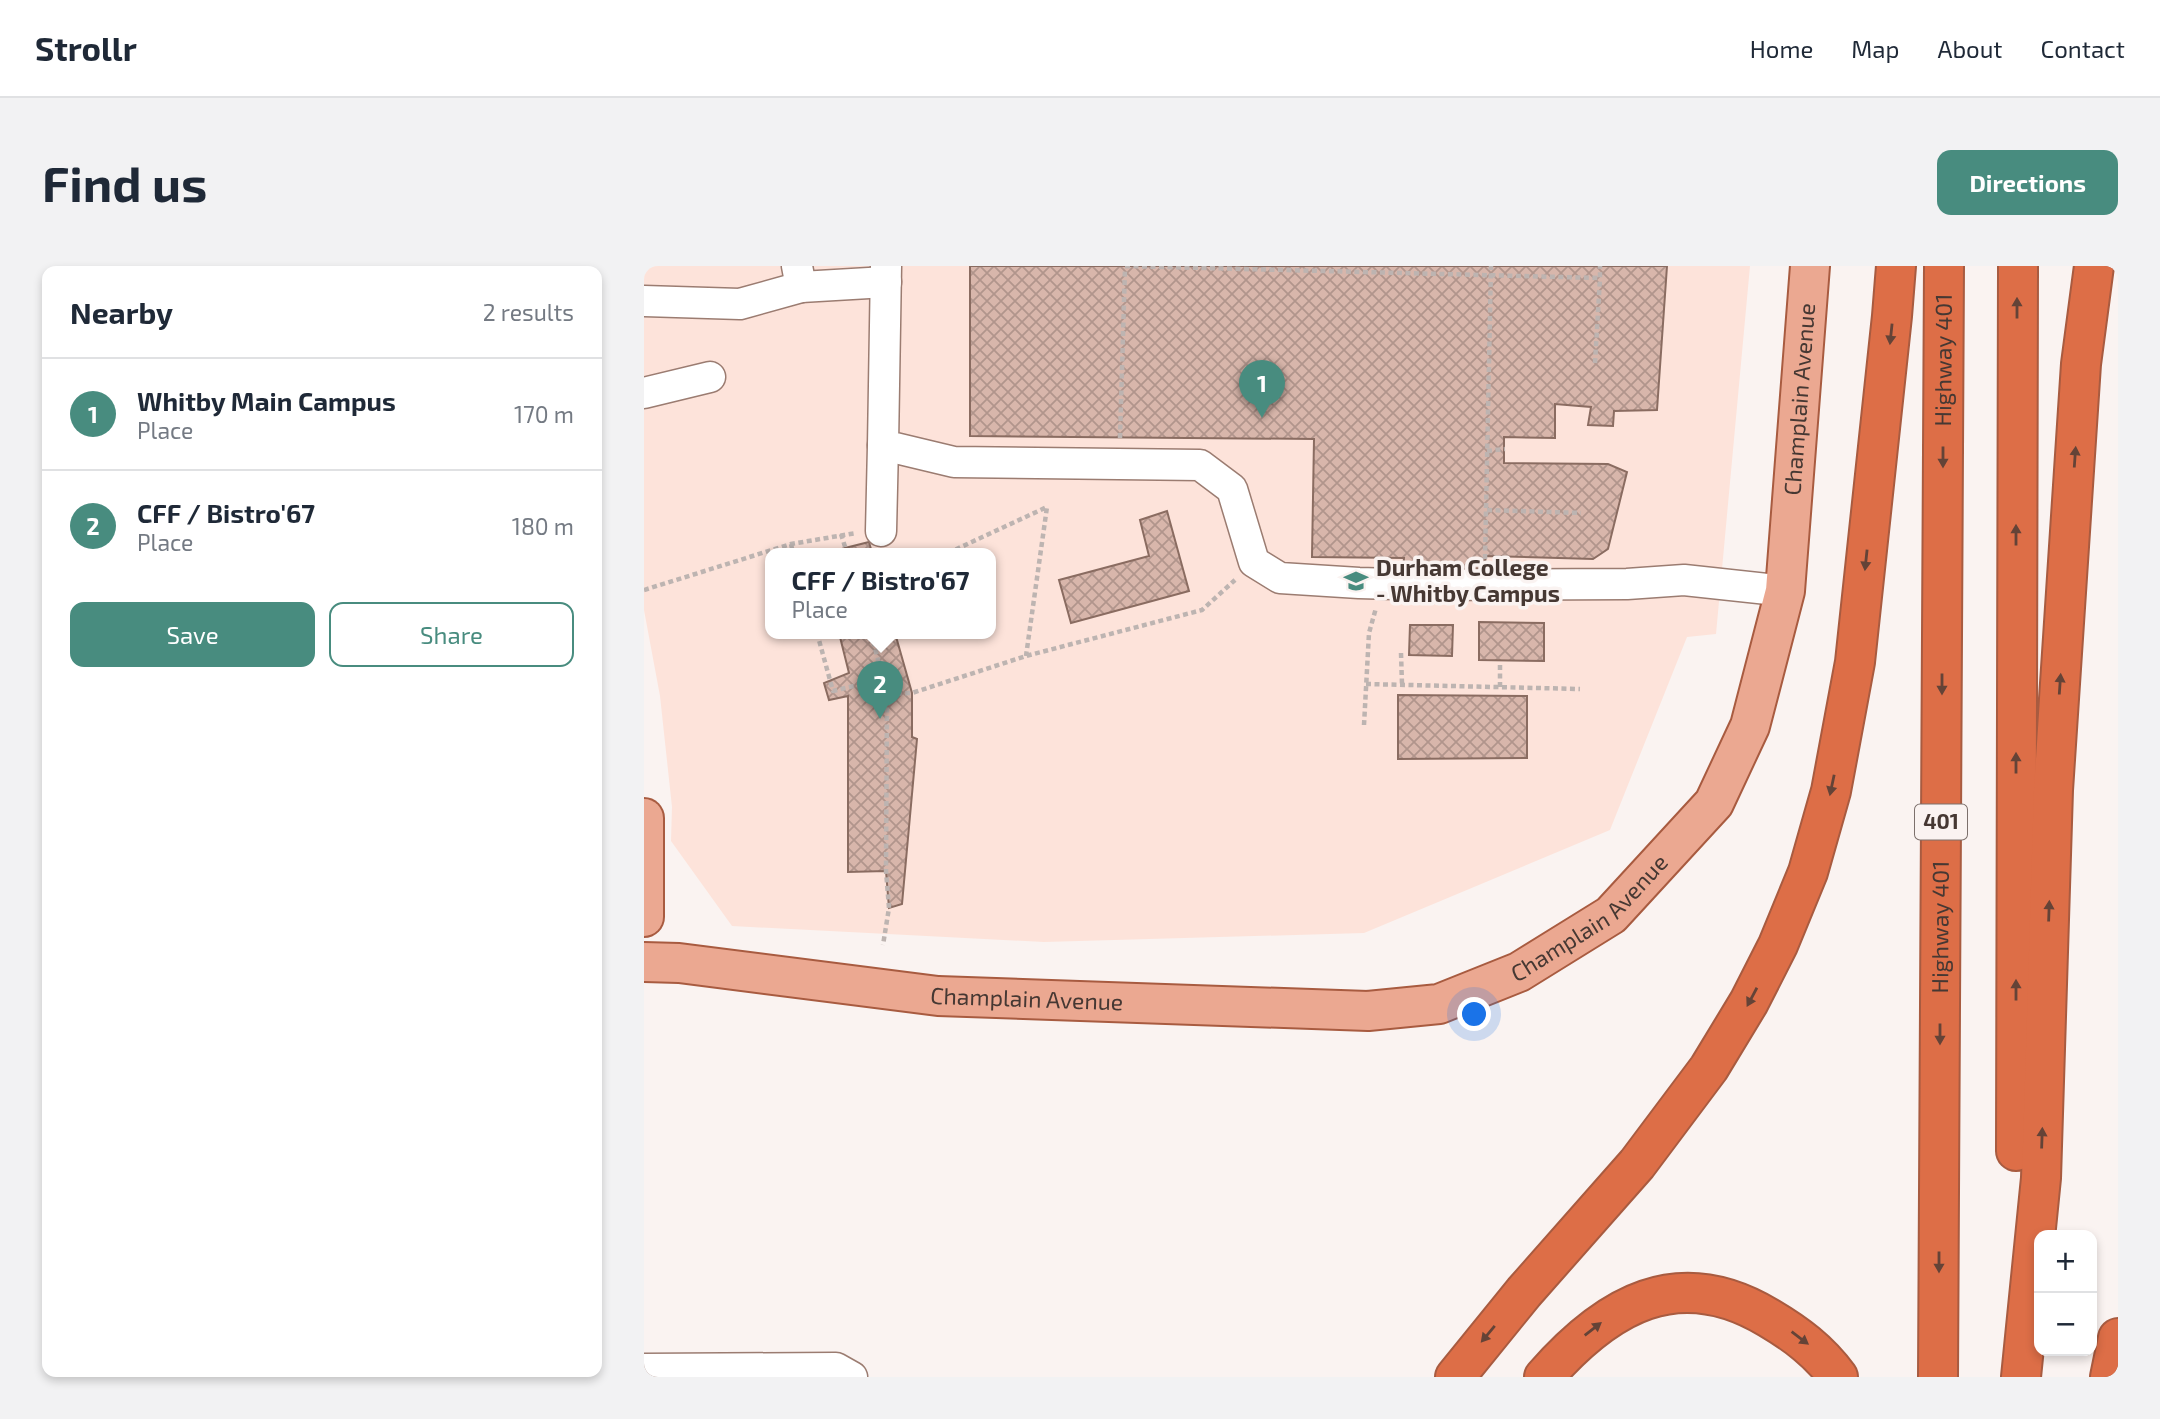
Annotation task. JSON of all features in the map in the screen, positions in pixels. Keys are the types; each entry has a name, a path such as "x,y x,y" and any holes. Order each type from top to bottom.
{"highway":[{"path":"1455,1377 1524,1292 1637,1164 1709,1068 1749,1002 1778,945 1808,872 1831,791 1855,662 1896,266"},
{"name":"Highway 401","path":"1938,1377 1944,266"},
{"path":"2018,266 2019,1377"},
{"path":"2019,1377 2041,1178 2053,790 2081,364 2094,266"},
{"path":"1544,1377 1577,1342 1604,1320 1628,1307 1659,1296 1678,1293 1713,1294 1756,1310 1814,1348 1838,1377"},
{"path":"2110,1377 2118,1338"}],"main road":[{"name":"Champlain Avenue","path":"644,962 679,963 938,996 1368,1011 1439,1003 1519,972 1611,915 1714,803 1750,726 1785,591 1810,266"},
{"path":"644,818 644,918"}],"lane":[{"path":"644,302 740,304 799,276 886,274 881,531"},
{"path":"644,393 710,377"},
{"path":"883,445 954,462 1200,465 1232,489 1254,562 1280,578 1382,583 1627,584 1684,580 1785,591"},
{"path":"644,1369 800,1373 836,1368 852,1377"}],"path":[{"path":"1484,569 1491,266"},
{"path":"1595,363 1600,266"},
{"path":"1120,436 1125,267 1600,278"},
{"path":"1487,451 1505,449"},
{"path":"959,548 1046,507 1026,656"},
{"path":"1487,510 1581,513"},
{"path":"778,548 841,534 881,531"},
{"path":"841,534 845,548"},
{"path":"791,544 792,548"},
{"path":"644,590 765,552"},
{"path":"819,639 833,691 866,683 887,694 912,693 1026,656 1202,610 1254,562"},
{"path":"1364,725 1369,634 1382,583"},
{"path":"873,639 887,694 888,908 883,946"},
{"path":"1401,653 1402,684"},
{"path":"1500,663 1500,687"},
{"path":"1366,684 1580,689"}],"shaded area":[{"name":"Durham College - Whitby Campus","path":"644,266 1750,266 1716,634 1687,637 1610,830 1364,933 1044,942 732,926 671,841 672,807 660,696 644,610"}],"building":[{"path":"970,266 1667,266 1657,410 1614,411 1613,426 1588,425 1591,407 1555,404 1555,438 1504,437 1504,463 1608,464 1627,472 1608,549 1593,559 1486,556 1484,569 1403,568 1404,558 1312,557 1314,439 970,436"},
{"path":"1167,511 1189,591 1071,623 1059,580 1149,556 1140,520"},
{"path":"869,542 871,548 845,548"},
{"path":"1479,622 1544,623 1544,661 1479,660"},
{"path":"1410,625 1453,625 1452,656 1409,655"},
{"path":"840,639 897,639 912,693 912,737 917,739 902,904 889,908 886,871 848,872 848,696 829,700 824,683 849,673"},
{"path":"1398,695 1527,696 1527,758 1398,759"}],"place":[{"name":"Whitby Main Campus","path":"1262,418"},
{"name":"Durham College - Whitby Campus","path":"1356,581"},
{"name":"CFF / Bistro'67","path":"880,719"}]}
